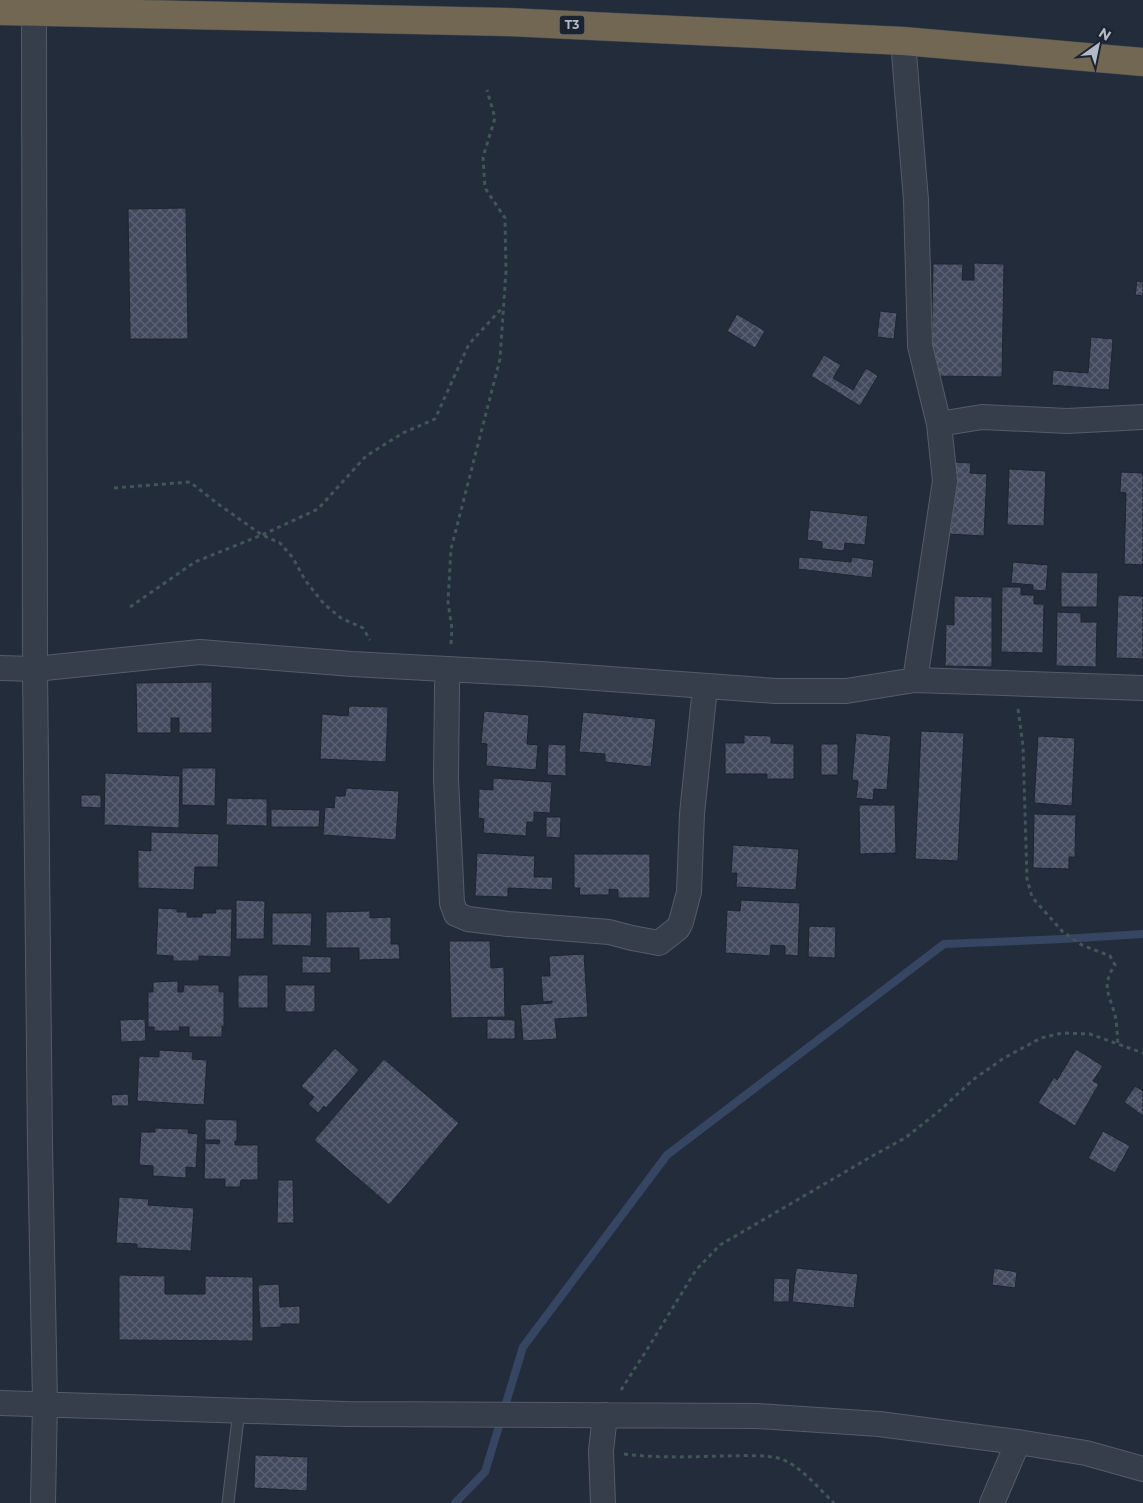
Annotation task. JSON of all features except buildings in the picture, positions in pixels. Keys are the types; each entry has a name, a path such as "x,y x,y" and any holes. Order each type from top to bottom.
{"highway":[{"name":"T3","path":"0,11 506,22 903,41 1143,62"}],"street":[{"path":"34,11 35,669 45,1403 43,1503"},
{"path":"903,41 916,200 920,346 939,424 945,481 915,680"},
{"path":"939,424 982,417 1067,421 1143,417"},
{"path":"0,668 35,669 200,652 776,691 846,691 915,680 1143,688"},
{"path":"448,670 446,779 452,903 456,914 468,919 526,926 609,932 659,943 678,928 689,892 692,814 705,687"},
{"path":"0,1402 444,1415 757,1416 879,1424 1018,1442 1086,1453 1143,1469"},
{"path":"603,1503 601,1451 605,1416"},
{"path":"992,1503 1018,1442"}],"lane":[{"path":"228,1503 239,1410"}],"path":[{"path":"448,670 452,629 448,602 451,549 500,359 504,307 506,271 505,218 486,188 484,172 483,158 495,118 487,90"},
{"path":"130,607 195,562 262,535 318,508 366,456 435,419 469,344 504,307"},
{"path":"114,488 190,482 262,535 280,543 293,558 305,580 324,604 341,618 363,628 385,666"},
{"path":"1014,683 1023,746 1027,879 1032,897 1063,932 1082,945 1110,956 1115,965 1109,974 1106,986 1115,1017 1118,1044"},
{"path":"605,1416 696,1270 720,1245 905,1138 938,1112 974,1079 1004,1058 1041,1038 1062,1033 1090,1034 1143,1053"},
{"path":"601,1451 638,1456 779,1458 801,1471 834,1503"}],"waterway":[{"path":"455,1503 485,1472 523,1347 667,1155 944,944 1143,934"}]}
